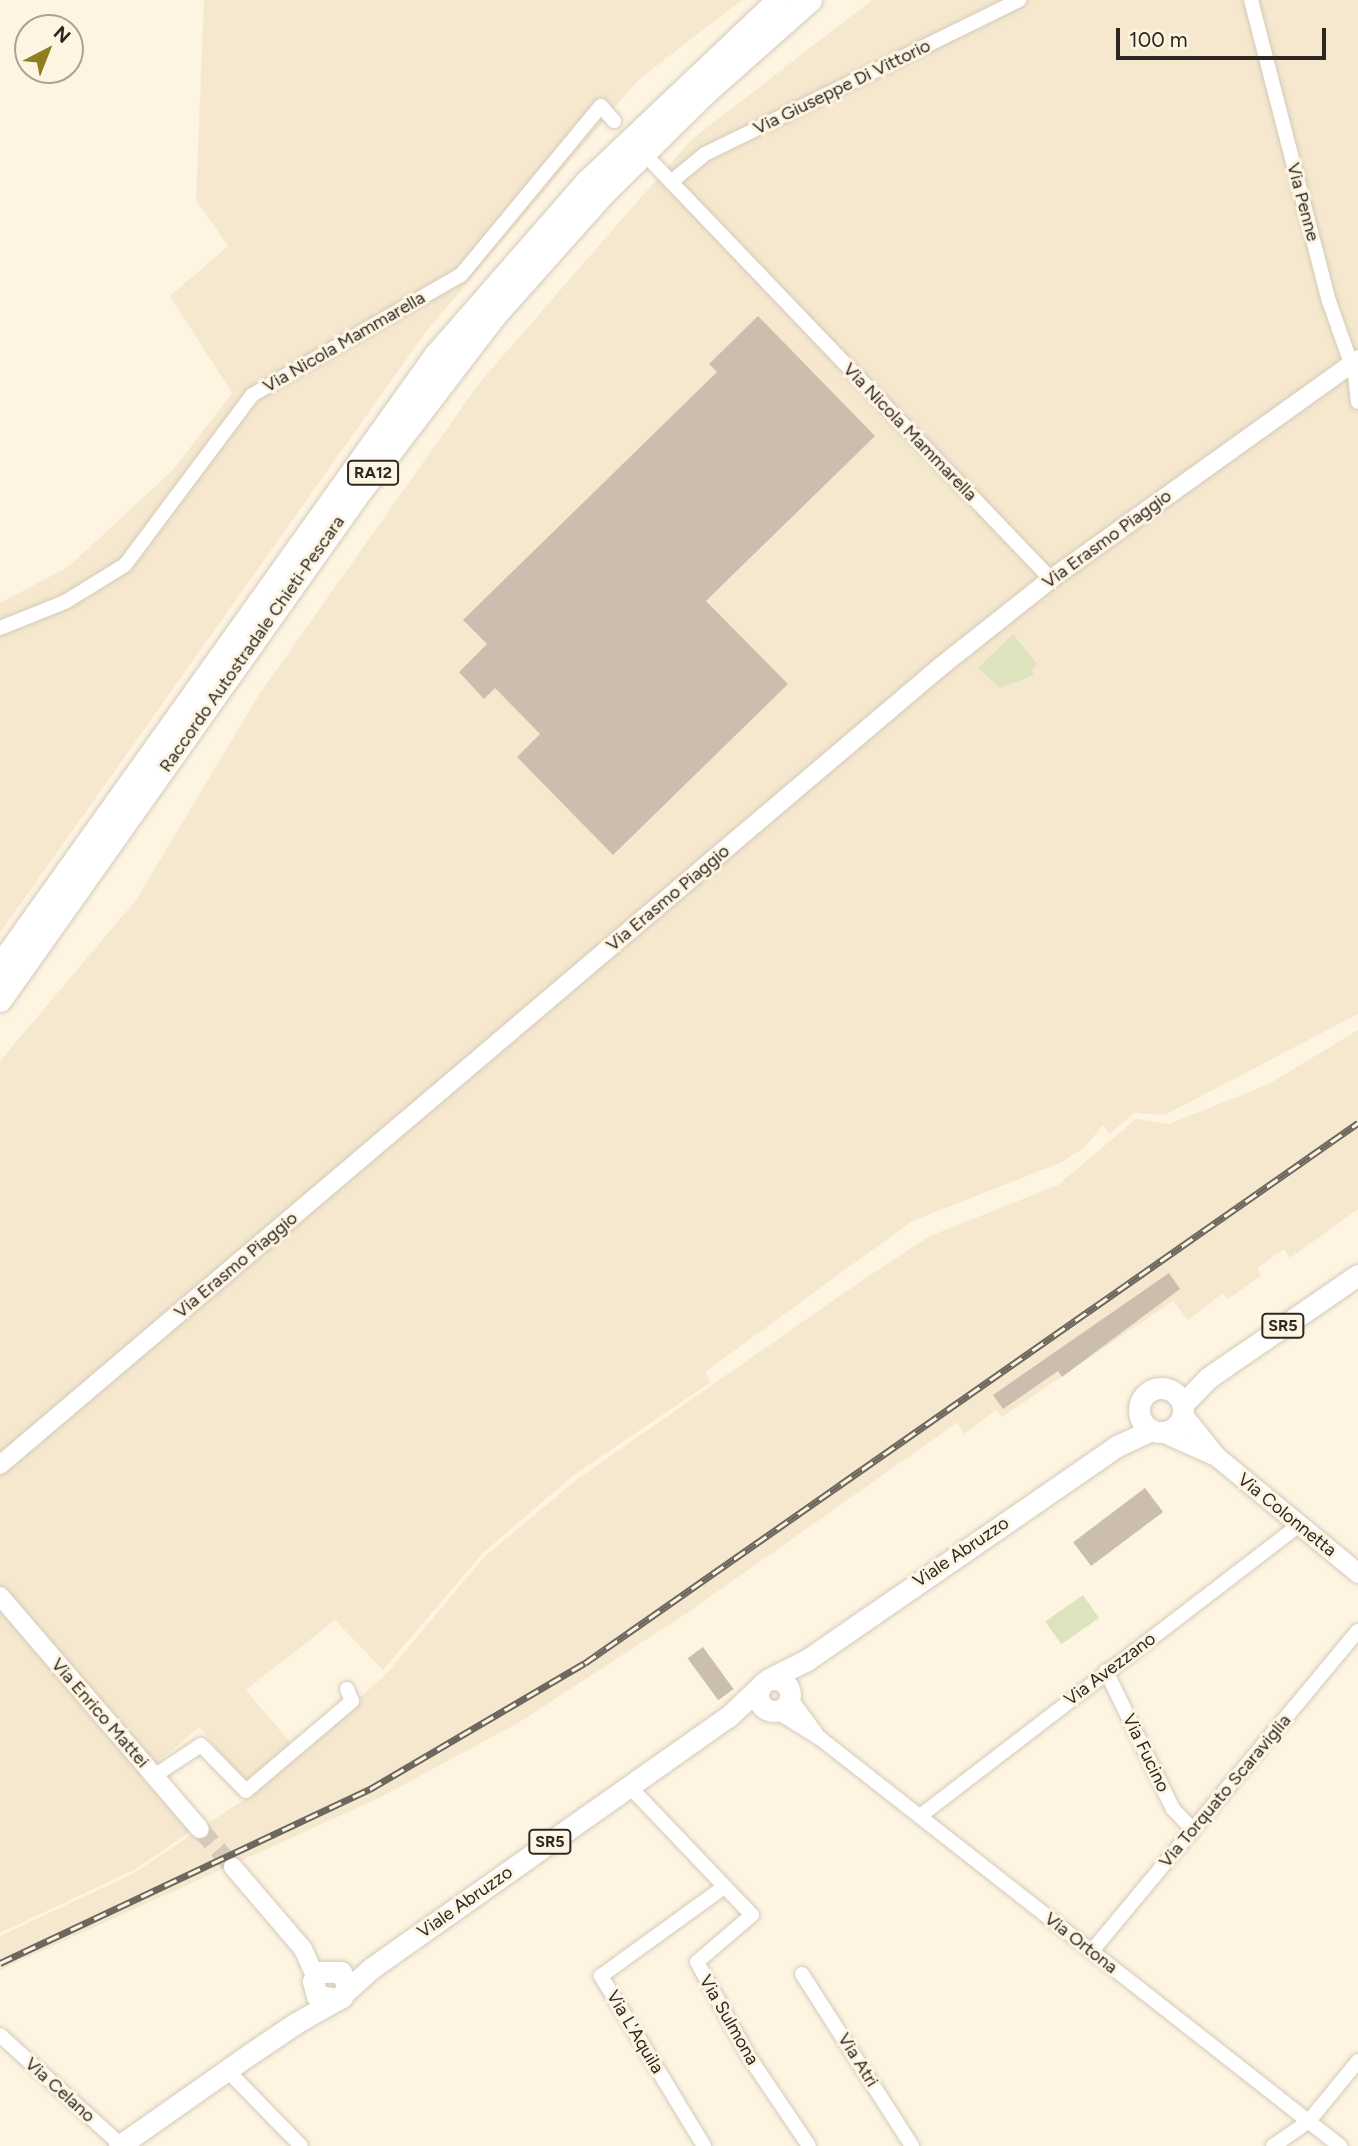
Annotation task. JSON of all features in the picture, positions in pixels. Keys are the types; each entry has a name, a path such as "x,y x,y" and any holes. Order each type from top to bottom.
{"highway":[{"name":"Raccordo Autostradale Chieti-Pescara","path":"0,967 332,496 458,329 588,183 780,0"},
{"name":"Raccordo Autostradale Chieti-Pescara","path":"0,1000 356,497 496,314 631,167 810,0"}],"main road":[{"name":"SR5","path":"1177,1400 1148,1392 1148,1422 1173,1429 1177,1400 1358,1275"},
{"path":"1177,1400 1216,1456"},
{"path":"1148,1422 1216,1456"},
{"name":"Viale Abruzzo","path":"128,2143 226,2070 296,2023 330,1983 373,1967 728,1717 774,1694 807,1660 1148,1422"},
{"name":"Via Colonnetta","path":"1216,1456 1358,1573"}],"street":[{"name":"Via Giuseppe Di Vittorio","path":"671,182 705,154 1019,0"},
{"name":"Via Penne","path":"1251,0 1329,301 1355,361 1358,402"},
{"name":"Via Nicola Mammarella","path":"0,628 75,597 125,565 252,395 461,275 601,106 614,121"},
{"name":"Via Nicola Mammarella","path":"653,163 1051,579"},
{"name":"Via Erasmo Piaggio","path":"0,1465 940,667 1051,579 1355,361"},
{"name":"Via Avezzano","path":"920,1816 1301,1524"},
{"name":"Via Enrico Mattei","path":"0,1596 200,1829"},
{"name":"Via Torquato Scaraviglia","path":"1092,1951 1358,1631"},
{"name":"Via Fucino","path":"1107,1671 1173,1809 1193,1830"},
{"path":"154,1776 201,1745 246,1791 352,1701 347,1689"},
{"name":"Via Ortona","path":"774,1694 821,1740 1340,2146"},
{"name":"Via Sulmona","path":"629,1786 752,1915 697,1962 809,2146"},
{"path":"233,1867 330,1983"},
{"name":"Via L'Aquila","path":"704,2146 601,1976 724,1887"},
{"name":"Via Atri","path":"802,1974 912,2146"},
{"name":"Via Celano","path":"0,2035 128,2143"},
{"path":"1273,2146 1309,2121 1358,2061"},
{"path":"226,2070 301,2146"}],"shaded area":[{"path":"204,0 742,0 638,80 425,333 0,933 0,603 68,567 173,470 232,393 170,296 228,246 196,200"},
{"path":"872,0 1358,0 1358,1014 1165,1115 1134,1113 1110,1134 1103,1125 1084,1148 1060,1163 912,1221 705,1372 711,1382 574,1475 484,1552 383,1670 335,1620 246,1690 294,1747 245,1782 199,1727 141,1777 190,1832 134,1870 0,1933 0,1061 136,900 258,696 480,382 691,140"},
{"path":"1358,1030 1358,1209 1290,1258 1284,1249 1258,1268 1261,1276 1228,1299 1223,1293 1188,1320 1173,1301 1002,1417 996,1410 964,1434 958,1422 687,1613 518,1723 379,1798 0,1970 0,1936 134,1873 254,1793 386,1674 485,1556 579,1478 864,1279 930,1236 1058,1185 1136,1119 1169,1124 1267,1085"}],"green space":[{"path":"1013,634 1037,664 1031,670 1034,675 1000,688 978,668"},
{"path":"1083,1595 1099,1618 1061,1644 1045,1621"}],"building":[{"path":"758,316 875,436 706,601 788,684 613,855 517,757 540,734 495,688 484,699 459,672 487,644 463,620 717,372 709,364"},
{"path":"1169,1273 1180,1289 1062,1377 1058,1371 1003,1409 993,1395"},
{"path":"1145,1488 1163,1512 1091,1566 1073,1542"},
{"path":"703,1647 734,1689 718,1700 688,1658"}],"tunnel":[{"path":"200,1829 233,1867"}],"railway":[{"path":"0,1963 370,1789 585,1663 1358,1123"}]}
